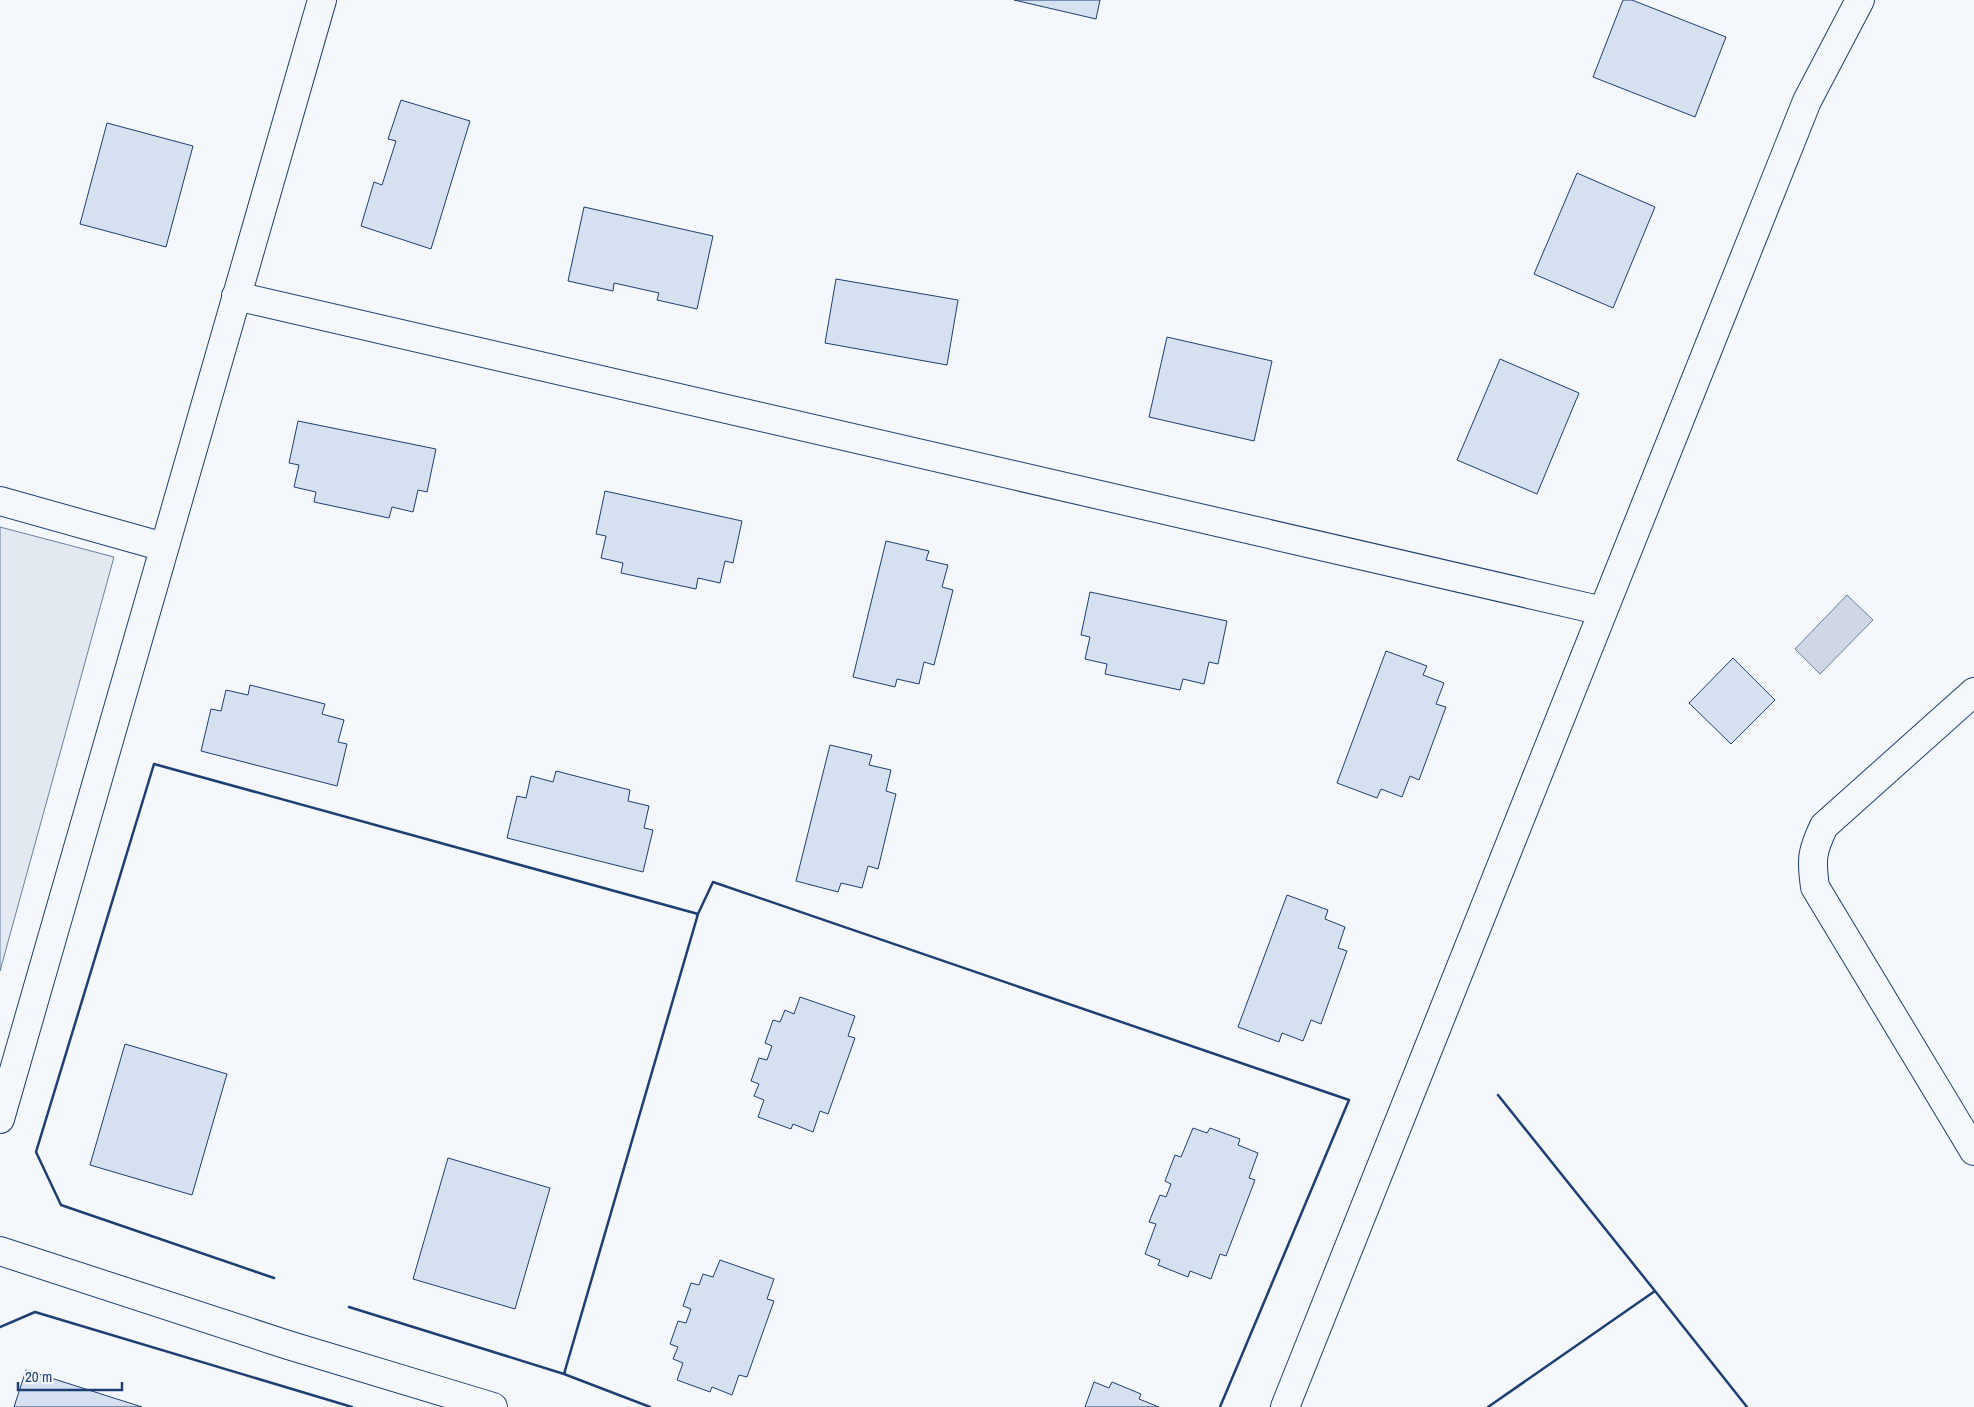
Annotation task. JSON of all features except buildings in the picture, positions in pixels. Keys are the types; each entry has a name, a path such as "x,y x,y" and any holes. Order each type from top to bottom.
{"street":[{"path":"0,1119 322,0"},
{"path":"1285,1407 1806,101 1860,0"},
{"path":"236,296 1602,611"},
{"path":"0,501 164,547"},
{"path":"1974,692 1824,826 1814,846 1811,864 1815,887 1974,1151"},
{"path":"0,1251 288,1345 493,1407"}],"shaded area":[{"path":"0,527 114,557 0,971"},
{"path":"1847,595 1873,620 1820,674 1795,649"}],"wall":[{"path":"274,1278 61,1205 36,1152 154,764 698,914 564,1374 349,1307"},
{"path":"697,916 713,882 1349,1100 1220,1407"},
{"path":"1498,1095 1655,1291"},
{"path":"1488,1407 1655,1291 1747,1407"},
{"path":"0,1327 35,1312 352,1407"},
{"path":"565,1372 564,1374 650,1407"}]}
